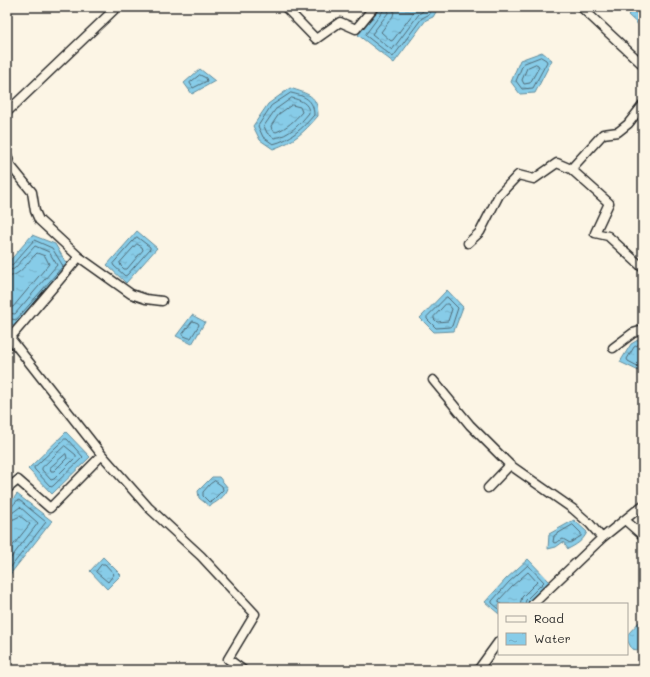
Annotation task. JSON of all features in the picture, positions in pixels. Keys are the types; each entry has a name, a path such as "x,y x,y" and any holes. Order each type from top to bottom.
{"street":[{"path":"7,112 117,7"},
{"path":"285,7 316,39 340,22 356,29 374,7"},
{"path":"581,7 643,65"},
{"path":"571,168 603,134 618,132 624,128 643,105"},
{"path":"7,155 10,165 32,192 35,211 39,220 79,257 131,294 146,299 162,300"},
{"path":"468,243 480,232 499,195 518,175 534,179 557,162 571,168 609,203 595,233 608,236 643,268"},
{"path":"79,257 10,338 102,455 148,507 201,556 255,614 228,659 243,670"},
{"path":"613,348 633,333 643,330"},
{"path":"433,380 470,426 510,465 574,509 602,538"},
{"path":"7,489 18,480 50,508 102,455"},
{"path":"488,488 510,465"},
{"path":"534,603 602,538 643,505"},
{"path":"625,520 643,536"},
{"path":"478,670 498,642"}],"water":[{"path":"381,7 433,7 436,12 433,17 426,20 394,63 358,35"},
{"path":"636,7 643,7 643,29 628,15"},
{"path":"542,52 552,60 535,93 520,94 511,82 520,60"},
{"path":"200,69 215,81 192,94 184,83"},
{"path":"290,88 307,94 314,99 318,109 318,116 298,136 273,149 260,140 253,126 268,104"},
{"path":"137,231 157,248 126,283 107,265"},
{"path":"32,235 55,244 68,266 15,327 7,321 7,264"},
{"path":"447,290 463,307 454,331 434,332 420,318"},
{"path":"192,315 205,322 192,344 176,336"},
{"path":"643,337 643,373 620,362 631,344"},
{"path":"66,432 90,457 52,494 28,469"},
{"path":"212,477 219,477 228,488 220,499 209,506 199,498 198,491"},
{"path":"17,494 52,521 8,577 7,507"},
{"path":"574,520 587,532 581,540 568,549 563,542 556,547 548,549 549,534"},
{"path":"103,557 121,575 107,589 90,571"},
{"path":"528,559 550,582 528,603 498,603 498,613 485,602 506,579"},
{"path":"643,618 643,651 632,649 628,642 628,634"}]}
